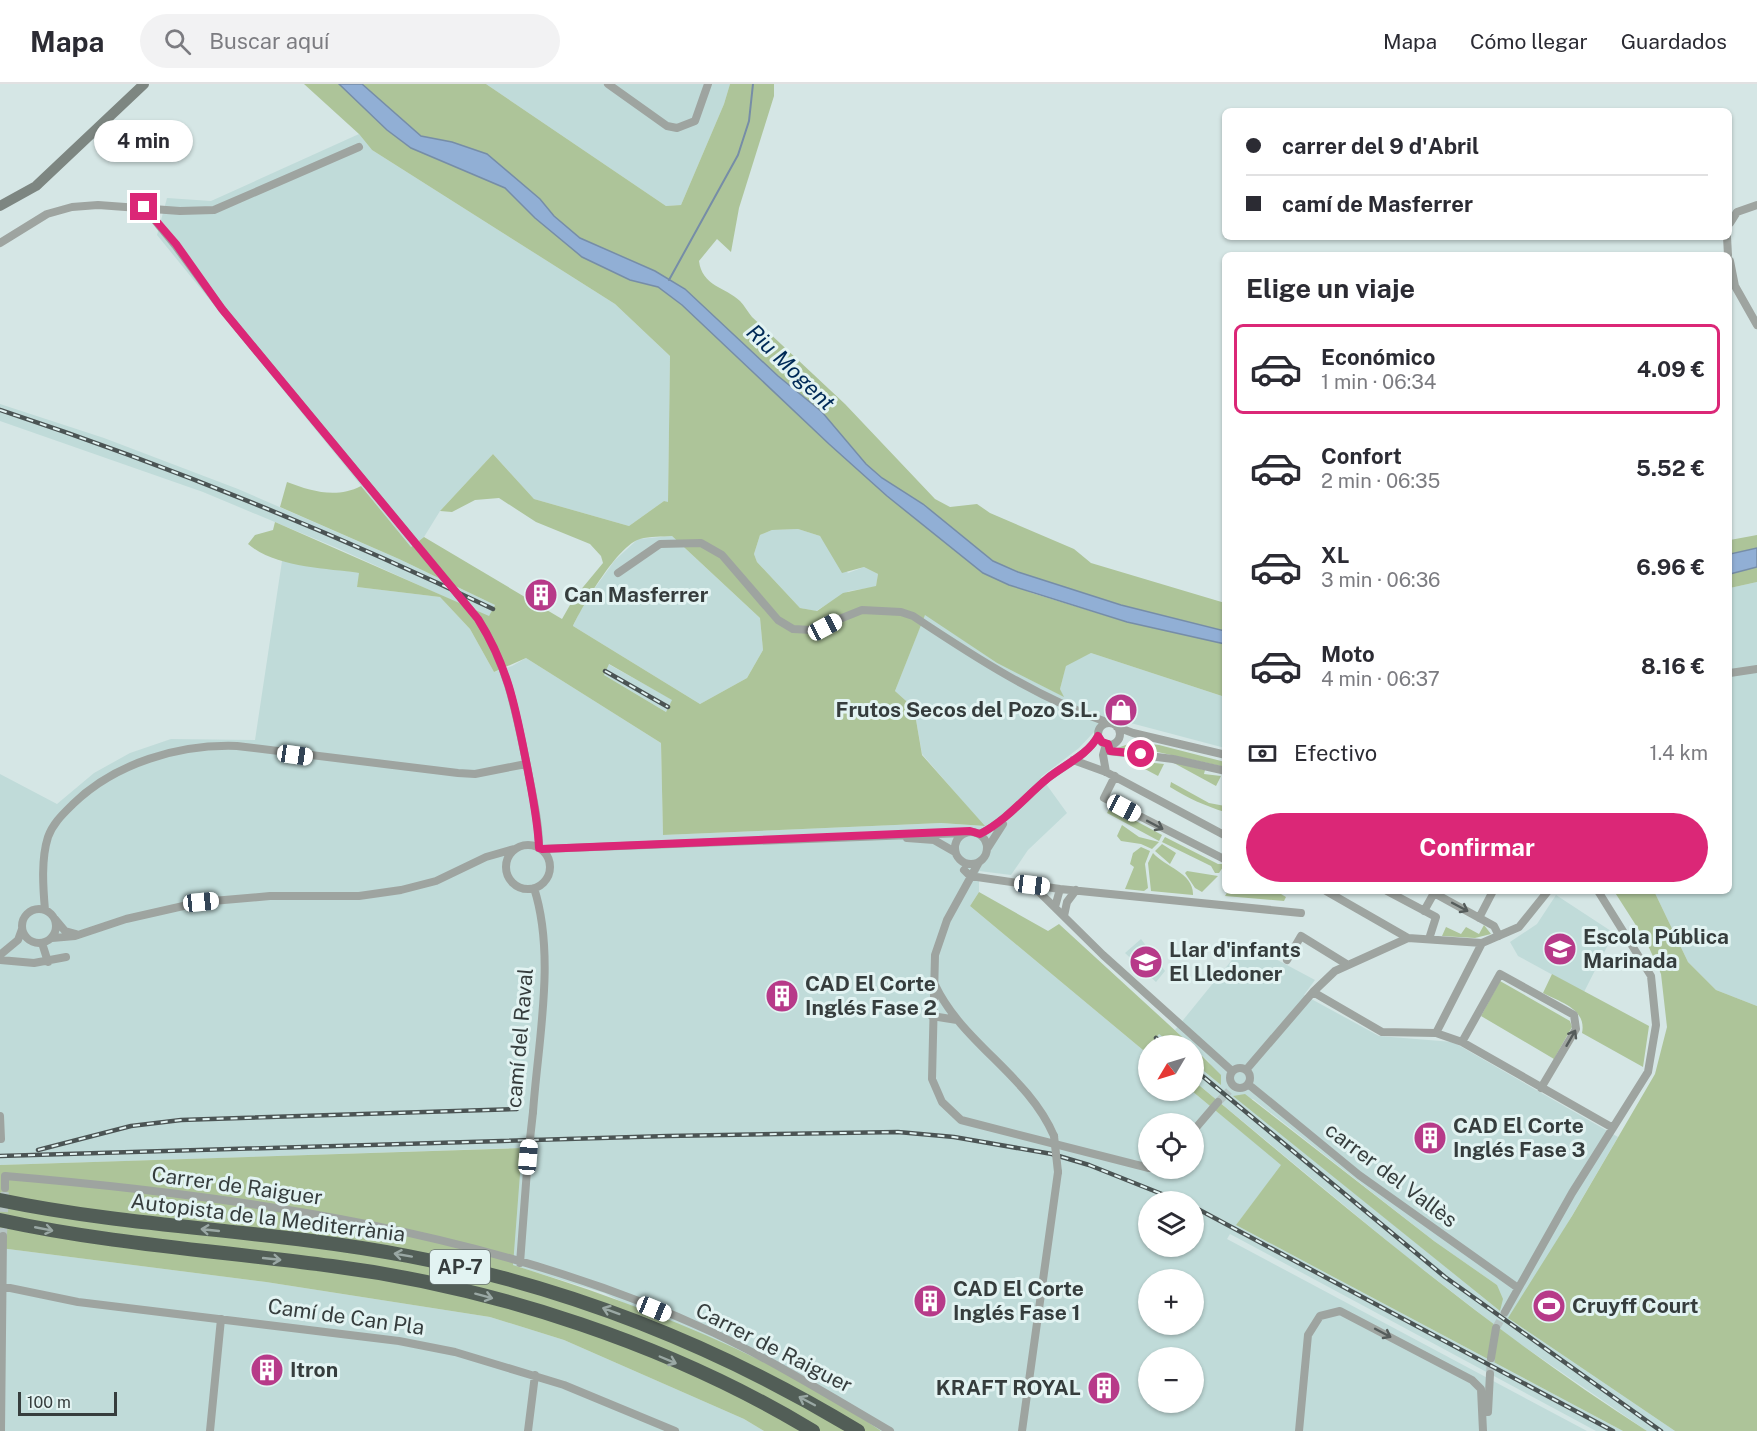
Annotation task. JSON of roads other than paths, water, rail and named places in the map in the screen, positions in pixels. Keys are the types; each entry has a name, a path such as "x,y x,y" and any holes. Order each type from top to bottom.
{"highway":[{"name":"Autopista de la Mediterrània","path":"2,1195 32,1207 118,1220 335,1244 408,1256 507,1278 606,1309 700,1347 776,1384 858,1431"},
{"name":"Autopista de la Mediterrània","path":"0,1220 88,1238 334,1266 451,1287 527,1307 604,1333 731,1386 813,1431"}],"main road":[{"path":"0,206 23,194 45,178 144,84"}],"street":[{"path":"608,84 667,126 677,128 695,121 708,84"},
{"path":"0,243 47,214 72,207 98,205 214,210 359,147"},
{"path":"1732,220 1737,212 1757,205"},
{"path":"144,207 176,244 222,309 478,619 493,642 507,676 519,720 540,848 549,861 550,867 545,880 534,888 526,889 513,882 506,869 494,860 472,863"},
{"path":"1732,271 1735,286 1757,325"},
{"path":"618,573 660,544 701,543 722,555 778,620 793,629 812,630 825,627 861,610 901,612 913,615 998,672 1041,695 1133,733 1222,754"},
{"path":"1732,673 1757,669"},
{"path":"1086,713 1110,751 1173,759 1222,770"},
{"path":"980,834 1009,815 1039,786 1077,757 1119,734 1113,725"},
{"path":"1106,772 1103,755 1105,740 1113,725"},
{"path":"1105,740 1133,733"},
{"path":"45,910 44,888 48,837 61,816 90,789 111,775 165,755 210,745 237,746 475,774 526,764"},
{"path":"1077,757 1222,834"},
{"path":"1114,776 1104,798 1222,861"},
{"path":"965,869 979,862 1009,815"},
{"path":"529,844 536,821"},
{"path":"0,955 31,941 42,943 52,938 84,934 126,919 201,902 270,896 342,897 401,890 436,881 472,863 529,844 540,848 974,832 980,834 986,841 987,849"},
{"path":"955,852 956,841 964,833"},
{"path":"888,836 934,840 955,852 965,869 963,887 940,937 935,955 932,1078 942,1102 961,1120 1138,1165"},
{"path":"549,861 566,847"},
{"path":"506,869 509,855 514,849"},
{"path":"965,869 979,862"},
{"path":"965,869 1032,885 1060,889 1301,913"},
{"path":"1032,885 1103,956 1232,1071"},
{"path":"0,955 18,940 25,916 39,905 44,888"},
{"name":"camí del Raval","path":"520,1263 545,968 541,911 534,888"},
{"path":"1055,907 1060,889"},
{"path":"1064,916 1067,902 1076,890"},
{"path":"1331,894 1408,938"},
{"path":"1393,894 1436,917 1429,939"},
{"path":"1424,911 1433,894"},
{"path":"1436,894 1494,926 1498,936"},
{"path":"1479,918 1491,894"},
{"path":"1246,1070 1313,992 1335,971 1408,938 1482,944 1520,927 1546,894"},
{"path":"1505,1312 1612,1128 1648,1072 1656,1025 1651,976 1600,894"},
{"path":"34,910 45,910 65,931 84,934"},
{"path":"52,938 56,927 53,917"},
{"path":"22,927 31,941"},
{"path":"1287,960 1301,936 1348,964"},
{"path":"42,943 48,962"},
{"path":"1436,1033 1482,944"},
{"path":"0,960 48,962 66,957"},
{"path":"1462,1042 1500,974 1574,1015 1576,1029 1541,1088"},
{"path":"933,982 941,998 958,1020 1037,1103 1054,1136 1059,1156 1022,1431"},
{"path":"1313,992 1382,1032 1436,1033 1462,1042 1612,1128"},
{"path":"932,1016 958,1020"},
{"path":"1240,1068 1246,1070 1250,1078 1248,1084 1241,1088 1231,1088 1232,1071 1240,1068"},
{"name":"carrer del Vallès","path":"1248,1084 1359,1175 1518,1288"},
{"path":"1204,1118 1218,1102"},
{"path":"0,1116 1,1139"},
{"name":"Carrer de Raiguer","path":"2,1195 5,1176 86,1183 339,1218 445,1242 594,1285 714,1333 807,1382 890,1431"},
{"path":"2,1431 0,1286 3,1236"},
{"name":"Camí de Can Pla","path":"0,1286 78,1302 430,1347 535,1375 675,1431"},
{"path":"1299,1431 1308,1335 1320,1316 1340,1311 1472,1380 1481,1389 1485,1431"},
{"path":"210,1431 222,1319"},
{"path":"1491,1358 1496,1328"},
{"path":"1485,1431 1490,1374"},
{"path":"528,1431 535,1375"}],"water":[{"path":"339,84 362,84 421,136 452,142 487,154 540,199 554,216 580,238 655,271 685,289 778,376 822,412 866,464 882,478 923,504 993,561 1018,572 1121,605 1222,630 1222,643 1127,622 1009,585 983,573 887,496 682,305 658,287 630,280 582,257 535,218 505,188 411,148 387,130"},
{"path":"1757,548 1757,567 1732,573 1732,554"}],"waterway":[{"path":"669,280 738,155 749,121 753,84"}],"tunnel":[{"path":"1218,1102 1229,1091"},
{"path":"3,1236 5,1188"},
{"path":"1496,1328 1505,1312"},
{"path":"1490,1374 1491,1358"}],"railway":[{"path":"0,410 126,454 250,502 372,553 493,609"},
{"path":"605,671 668,707"},
{"path":"1204,1077 1445,1277 1661,1431"},
{"path":"38,1150 131,1126 181,1120 517,1109"},
{"path":"0,1156 668,1136 898,1132 954,1137 1052,1154 1089,1165 1154,1191"},
{"path":"1204,1212 1613,1431"}],"place":[{"name":"Can Masferrer","path":"541,595"},
{"name":"Frutos Secos del Pozo S.L.","path":"1121,710"},
{"name":"Escola Pública Marinada","path":"1560,949"},
{"name":"Llar d'infants El Lledoner","path":"1146,962"},
{"name":"CAD El Corte Inglés Fase 2","path":"782,996"},
{"name":"CAD El Corte Inglés Fase 3","path":"1430,1138"},
{"name":"CAD El Corte Inglés Fase 1","path":"930,1301"},
{"name":"Cruyff Court","path":"1549,1306"},
{"name":"Itron","path":"267,1370"},
{"name":"KRAFT ROYAL","path":"1104,1388"}],"water label":[{"name":"Riu Mogent","path":"791,367"}]}
